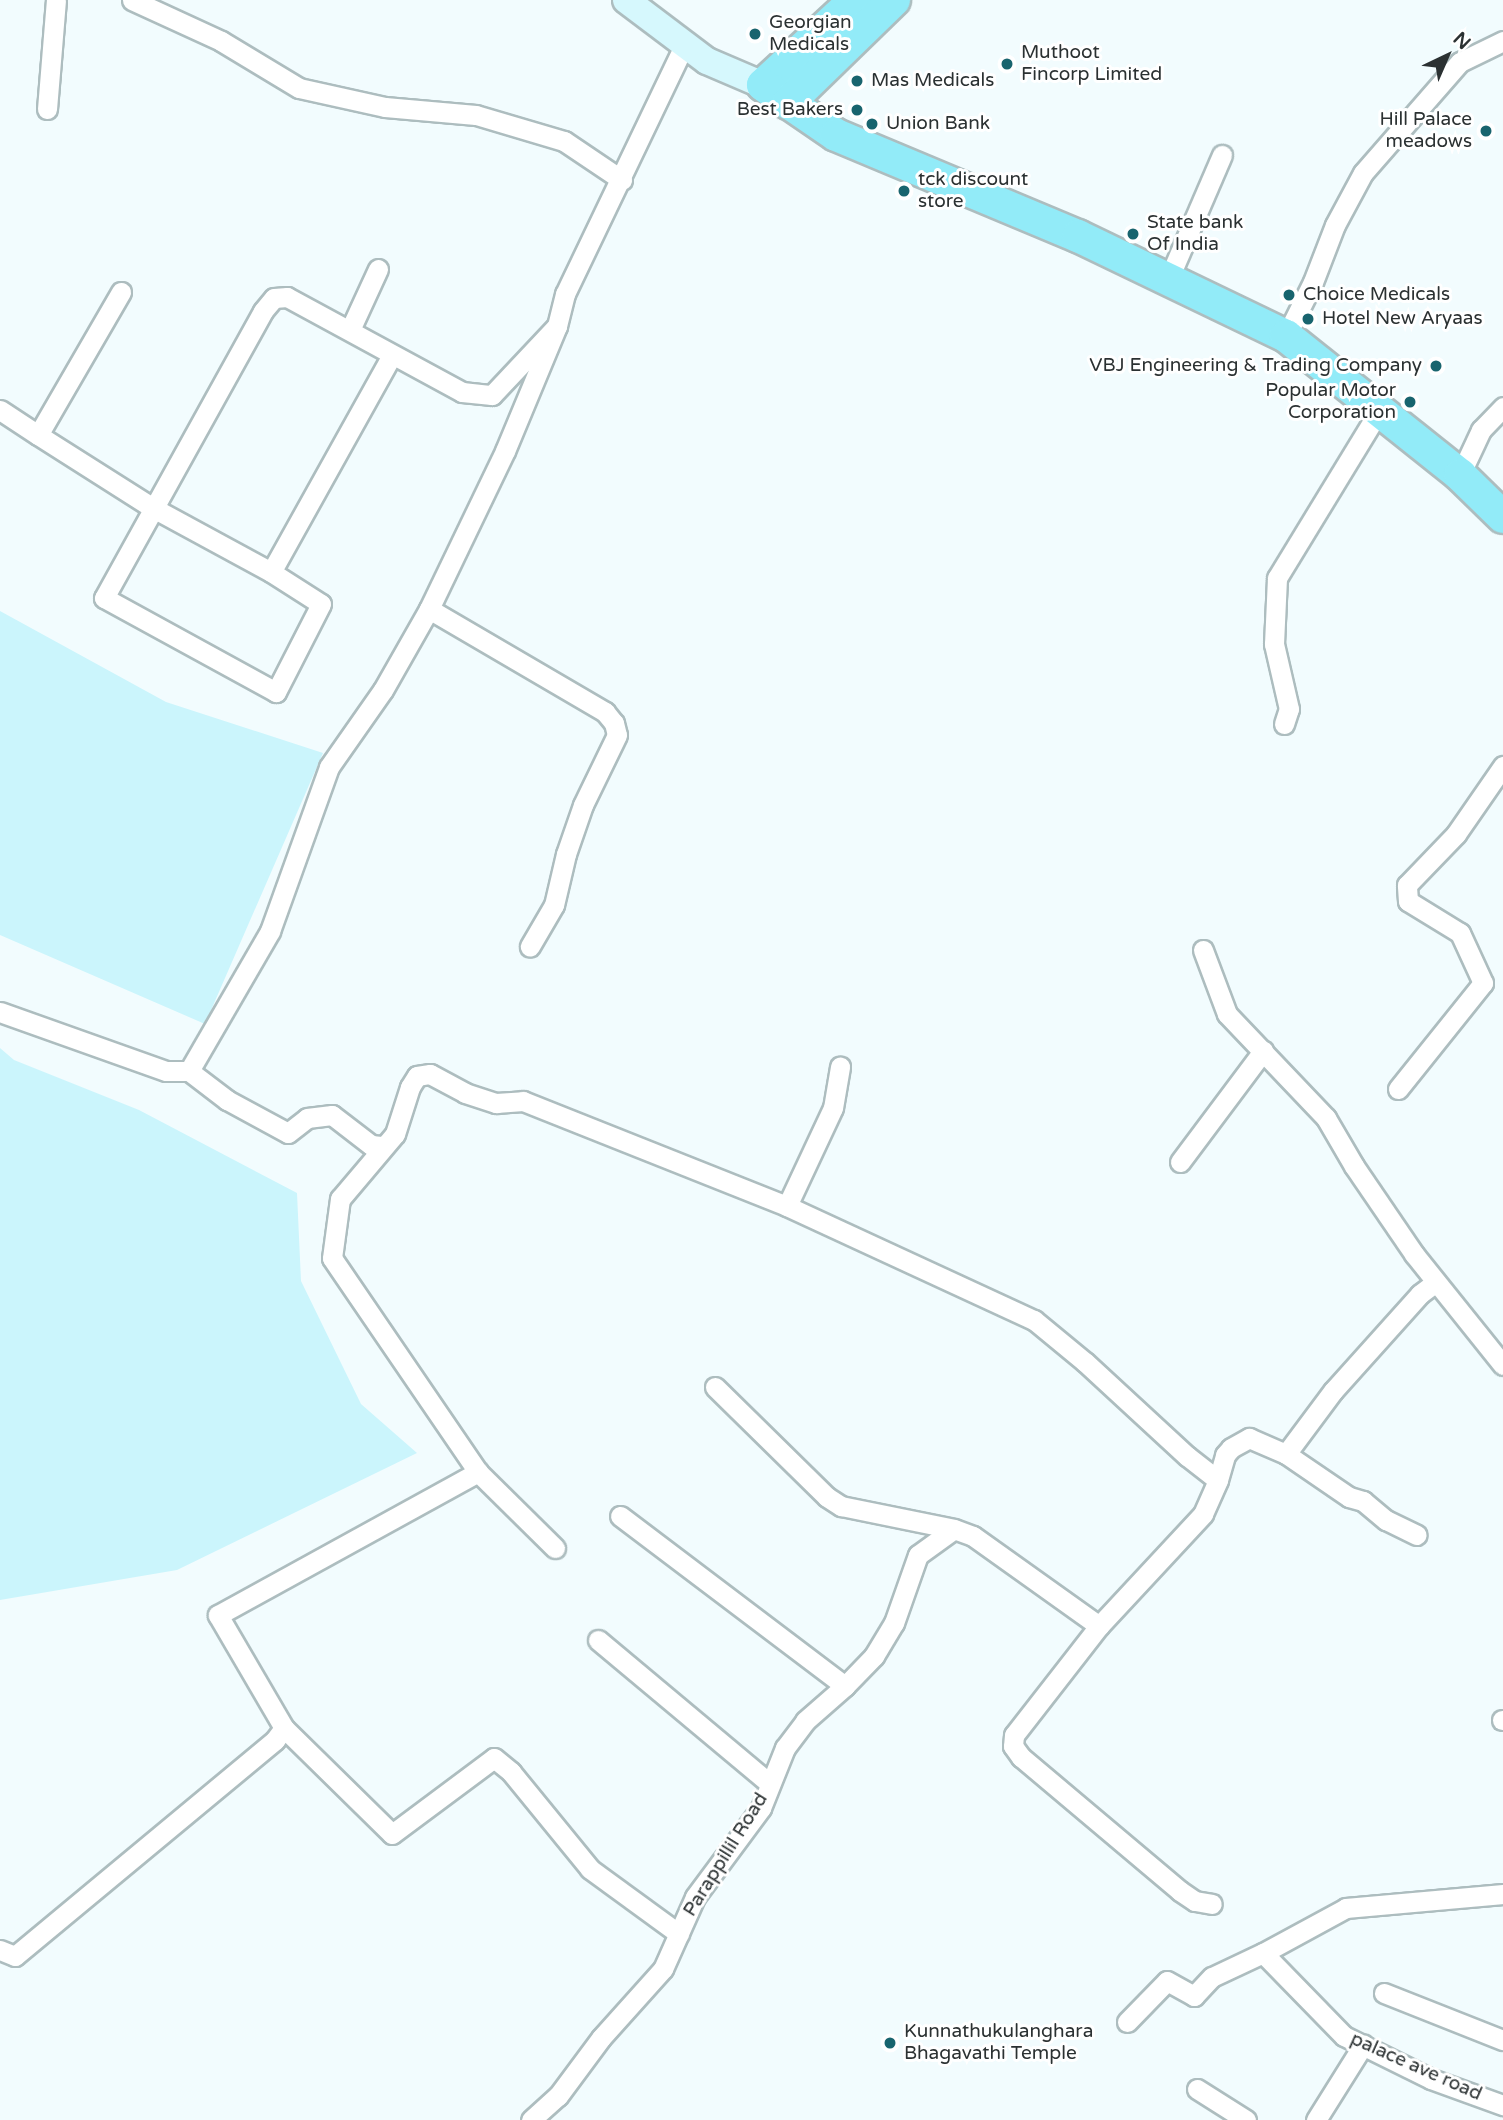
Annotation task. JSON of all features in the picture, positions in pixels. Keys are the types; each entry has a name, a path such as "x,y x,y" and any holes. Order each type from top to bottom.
{"highway":[{"path":"775,94 855,0"},
{"path":"775,94 894,0"},
{"path":"775,94 836,135 1169,278 1286,336 1460,475 1503,517"}],"main road":[{"path":"626,0 707,61 775,94"}],"street":[{"path":"47,109 56,0"},
{"path":"132,0 221,41 299,88 385,107 475,115 564,141 622,180"},
{"path":"1286,336 1313,282 1335,225 1363,173 1460,62 1503,41"},
{"path":"189,1071 270,931 329,767 383,690 429,609 505,451 556,326 565,293 622,180 684,46"},
{"path":"1169,278 1222,155"},
{"path":"350,330 378,269"},
{"path":"38,435 121,292"},
{"path":"0,410 153,508 271,572 321,604 276,692 104,598 153,508 274,298 287,297 462,392 492,396 556,326"},
{"path":"271,572 392,355"},
{"path":"1460,475 1481,430 1503,407"},
{"path":"1284,724 1289,709 1274,644 1277,578 1380,409"},
{"path":"429,609 605,712 614,723 617,735 583,805 566,854 554,905 530,946"},
{"path":"1398,1089 1483,983 1460,933 1408,901 1407,885 1456,834 1503,766"},
{"path":"1203,950 1227,1014 1326,1118 1354,1166 1436,1282 1503,1365"},
{"path":"0,1012 166,1071 189,1071 227,1100 288,1133 307,1118 332,1115 371,1145 382,1146"},
{"path":"1180,1162 1263,1051"},
{"path":"787,1206 833,1108 841,1067"},
{"path":"555,1548 478,1472 332,1258 340,1199 382,1146 395,1134 410,1087 418,1076 429,1074 465,1093 496,1103 523,1101 787,1206 1034,1320 1085,1362 1187,1456 1219,1480"},
{"path":"1286,1454 1332,1391 1420,1294 1436,1282"},
{"path":"715,1387 827,1497 841,1506 954,1528 973,1536 1099,1626"},
{"path":"1212,1904 1195,1901 1180,1891 1021,1757 1013,1746 1014,1735 1099,1626 1203,1514 1219,1480 1225,1455 1231,1448 1249,1438 1286,1454 1349,1497 1363,1501 1386,1520 1417,1535"},
{"path":"478,1472 218,1615 285,1727 392,1834 494,1758 511,1772 590,1869 679,1934"},
{"path":"620,1516 845,1686"},
{"name":"Parappillil Road","path":"531,2120 558,2096 601,2038 663,1969 695,1897 761,1808 785,1748 805,1721 874,1656 894,1623 918,1555 954,1528"},
{"path":"598,1640 770,1784"},
{"path":"0,1950 15,1956 275,1740 285,1727"},
{"path":"1127,2022 1167,1981 1194,1996 1212,1977 1346,1908 1503,1894"},
{"name":"palace ave road","path":"1263,1953 1344,2036 1431,2079 1503,2105"},
{"path":"1384,1993 1503,2040"},
{"path":"1316,2120 1363,2045"},
{"path":"1197,2089 1246,2120"}],"shaded area":[{"path":"0,611 166,702 323,753 205,1024 0,935"},
{"path":"0,1048 14,1060 139,1110 297,1193 301,1281 361,1404 417,1453 177,1570 0,1600"}],"place":[{"name":"Georgian Medicals","path":"755,34"},
{"name":"Muthoot Fincorp Limited","path":"1007,64"},
{"name":"Mas Medicals","path":"857,81"},
{"name":"Best Bakers","path":"857,110"},
{"name":"Union Bank","path":"872,124"},
{"name":"Hill Palace meadows","path":"1486,131"},
{"name":"tck discount store","path":"904,191"},
{"name":"State bank Of India","path":"1133,234"},
{"name":"Choice Medicals","path":"1289,295"},
{"name":"Hotel New Aryaas","path":"1308,319"},
{"name":"VBJ Engineering & Trading Company","path":"1436,366"},
{"name":"Popular Motor Corporation","path":"1410,402"},
{"name":"Kunnathukulanghara Bhagavathi Temple","path":"890,2043"}]}
